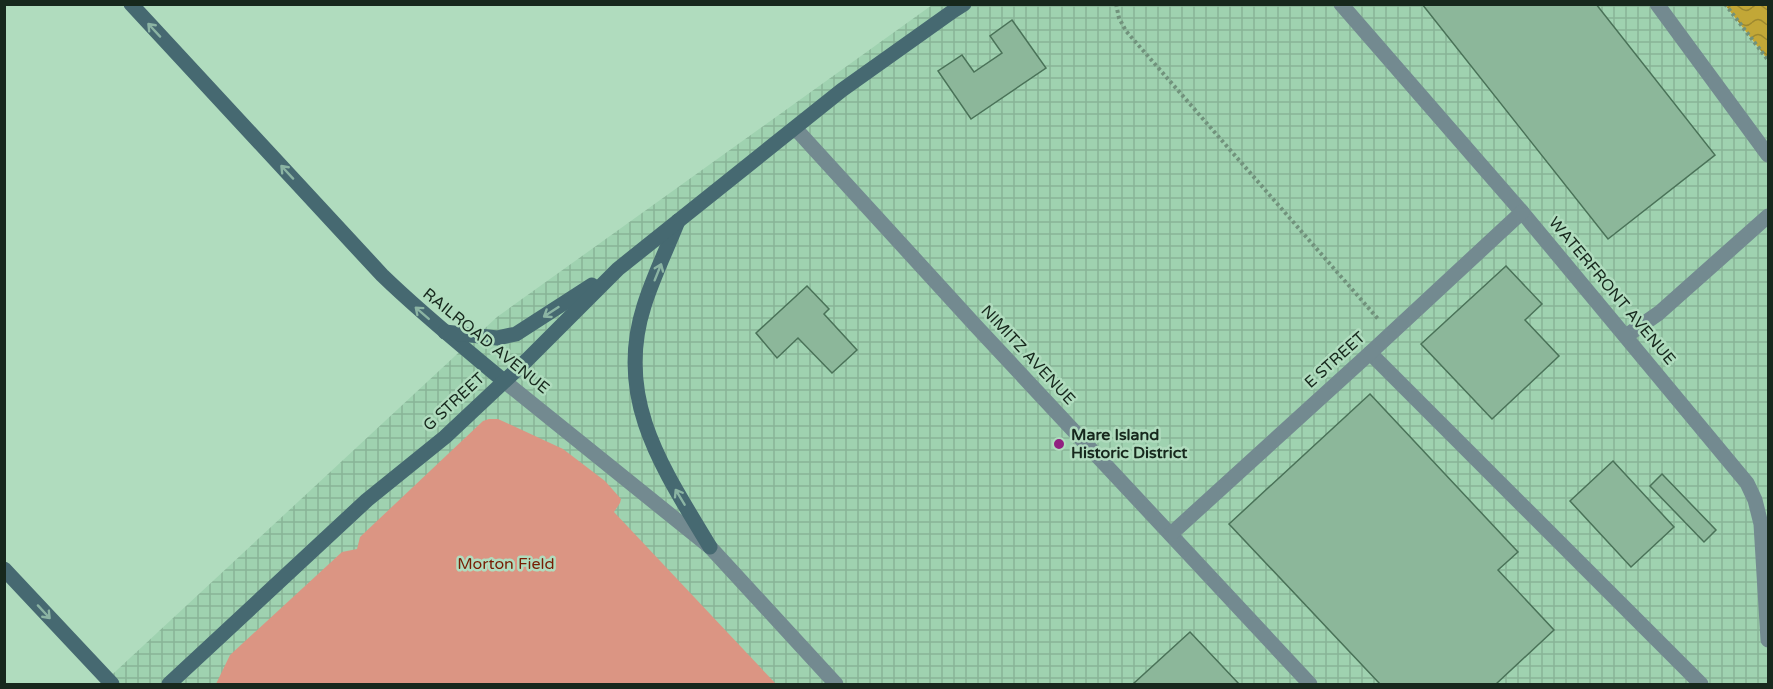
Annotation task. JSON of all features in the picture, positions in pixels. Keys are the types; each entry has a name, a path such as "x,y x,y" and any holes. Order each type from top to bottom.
{"main road":[{"name":"RAILROAD AVENUE","path":"131,4 382,275 444,332 504,381"},
{"name":"G STREET","path":"169,684 367,500 445,437 527,360 618,269 842,90 959,7"},
{"path":"679,220 644,306 636,347 635,370 642,415 656,453 710,547"},
{"path":"444,332 497,338 516,334 618,269"},
{"path":"4,569 112,684"}],"street":[{"name":"WATERFRONT AVENUE","path":"1341,4 1522,212 1747,483 1755,500 1761,524 1768,640"},
{"path":"1657,4 1768,155"},
{"name":"NIMITZ AVENUE","path":"795,128 975,325 1310,684"},
{"name":"E STREET","path":"1171,534 1522,212"},
{"path":"1626,336 1659,313 1768,216"},
{"path":"1370,353 1701,684"},
{"name":"RAILROAD AVENUE","path":"504,381 710,547 836,684"}],"path":[{"path":"1116,4 1119,18 1126,31 1391,334"},
{"path":"1725,4 1768,60"}],"shaded area":[{"path":"932,5 1724,5 1768,61 1768,684 102,684 497,317"}],"green space":[{"name":"Morton Field","path":"498,419 563,449 605,481 621,499 614,512 776,684 216,684 230,655 342,552 357,549 360,537 483,421"}],"water":[{"path":"1725,5 1768,5 1768,60"}],"building":[{"path":"1422,4 1596,4 1715,155 1608,239"},
{"path":"1012,20 1046,68 971,119 938,71 962,55 974,72 1002,53 990,36"},
{"path":"1506,266 1542,304 1525,320 1559,356 1492,419 1421,344"},
{"path":"807,286 829,309 824,314 857,350 832,373 798,338 777,358 756,333"},
{"path":"1370,394 1518,552 1498,570 1554,630 1496,684 1380,684 1229,524"},
{"path":"1613,461 1674,527 1631,567 1570,501"},
{"path":"1662,474 1716,530 1704,542 1650,486"},
{"path":"1190,632 1239,684 1133,684"}],"place":[{"name":"Mare Island Historic District","path":"1059,444"}]}
